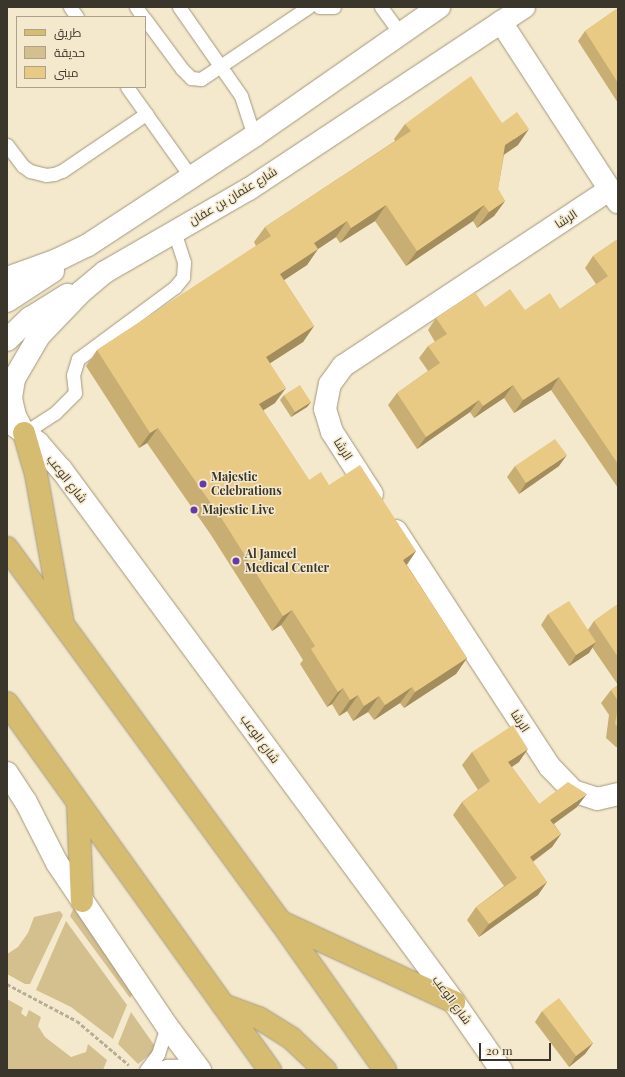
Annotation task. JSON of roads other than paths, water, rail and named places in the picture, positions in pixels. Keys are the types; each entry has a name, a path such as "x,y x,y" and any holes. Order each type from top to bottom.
{"main road":[{"path":"15,426 36,474 62,622"},
{"path":"7,548 280,921 385,1070"},
{"path":"7,703 270,1070"},
{"path":"78,803 82,901"},
{"path":"280,921 454,1002"},
{"path":"223,1005 259,1018 291,1038 325,1070"}],"street":[{"path":"7,301 88,245 254,136 439,7"},
{"name":"شارع عثمان بن عفان","path":"15,426 15,416 11,398 14,379 21,362 59,313 105,272 249,189 524,7"},
{"name":"الرشا","path":"501,22 614,196 343,366 330,384 325,409 332,432 549,766 573,791 596,799 618,794"},
{"path":"7,278 57,260 88,245"},
{"path":"7,340 43,309 105,272"},
{"name":"شارع الوعب","path":"15,426 46,451 61,469 454,1002 501,1070"},
{"path":"7,773 26,802 50,852 167,1026 198,1068"}],"lane":[{"path":"70,7 76,16"},
{"path":"136,7 142,16"},
{"path":"179,7 241,96 254,136"},
{"path":"146,20 191,78 201,79 308,7"},
{"path":"319,7 334,7"},
{"path":"381,7 400,33"},
{"path":"128,88 191,177"},
{"path":"7,145 23,166 42,174 54,174 62,171 146,114"},
{"path":"15,426 56,412 75,393 73,375 78,359 175,287 184,277 184,262 174,232"},
{"path":"146,1070 158,1054 167,1026"},
{"path":"152,1070 182,1064 198,1068"}],"place":[{"name":"Majestic Celebrations","path":"203,484"},
{"name":"Majestic Live","path":"194,510"},
{"name":"Al Jameel Medical Center","path":"236,561"}]}
